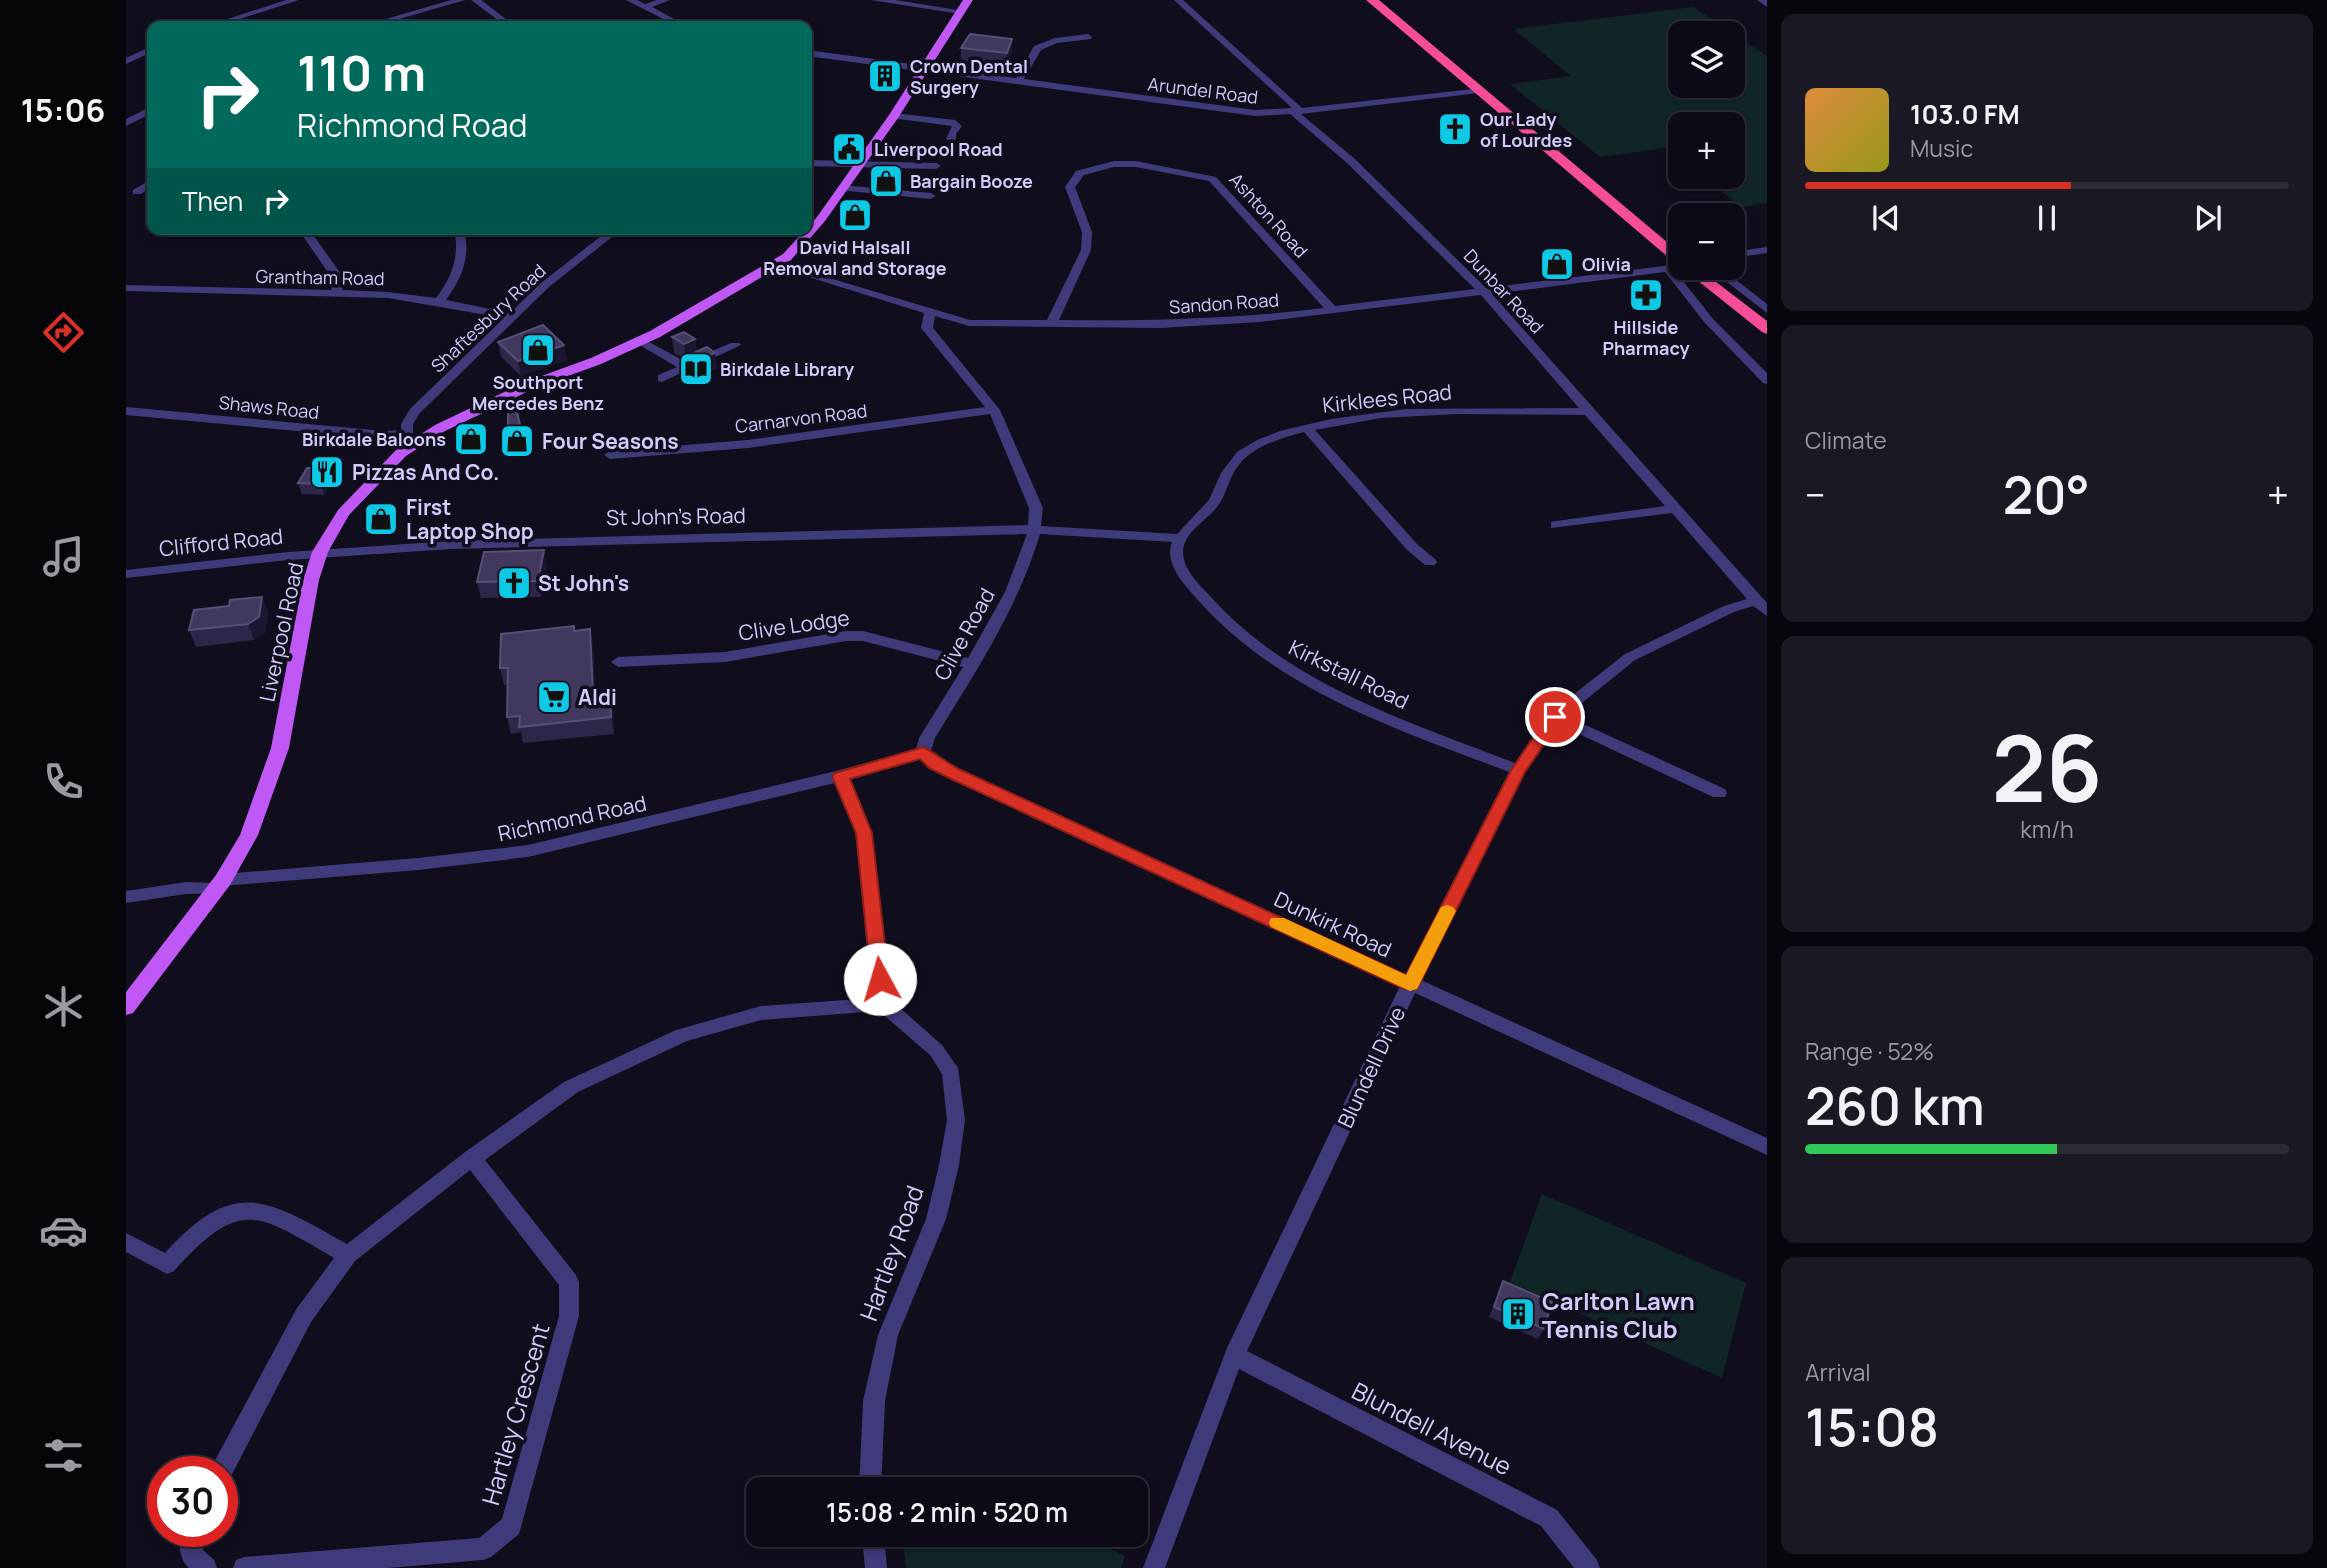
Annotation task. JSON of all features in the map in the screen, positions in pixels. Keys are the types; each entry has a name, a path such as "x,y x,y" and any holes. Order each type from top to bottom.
{"highway":[{"path":"1373,0 1668,250"},
{"path":"1704,280 1767,329"}],"main road":[{"name":"Liverpool Road","path":"812,229 894,116 964,6"},
{"name":"Liverpool Road","path":"126,1007 219,884 249,835 280,748 311,580 320,552 343,513 371,481 409,440 530,385 596,361 640,341 775,265 808,235"}],"street":[{"path":"226,21 295,0"},
{"path":"384,21 461,0"},
{"path":"475,0 504,21"},
{"path":"630,0 673,21"},
{"path":"644,7 666,0"},
{"path":"875,0 964,6"},
{"name":"Dunbar Road","path":"1178,0 1351,161 1485,293 1586,411 1761,606"},
{"path":"1761,0 1767,4"},
{"path":"1077,26 1097,46"},
{"path":"1018,82 1037,48 1055,41 1088,37"},
{"path":"126,61 147,51"},
{"name":"Arundel Road","path":"812,54 1255,113 1296,112 1479,90"},
{"path":"126,123 147,112"},
{"path":"894,116 955,123 957,126 951,139"},
{"path":"812,163 936,166"},
{"name":"Ashton Road","path":"1052,323 1086,250 1087,232 1070,187 1080,173 1114,164 1136,164 1212,179 1332,310"},
{"path":"137,192 147,185"},
{"path":"842,188 931,196"},
{"path":"307,235 340,281 336,293"},
{"path":"439,302 451,286 462,262 461,235"},
{"name":"Shaftesbury Road","path":"409,440 407,424 414,412 510,316 609,235"},
{"path":"1745,253 1767,250"},
{"name":"Sandon Road","path":"775,265 969,323 1160,325 1260,319 1668,269"},
{"path":"1682,280 1709,321 1767,380"},
{"path":"1730,280 1767,310"},
{"name":"Grantham Road","path":"126,288 388,295 510,316"},
{"path":"930,313 927,328 995,410 1036,508 1033,532 1142,534 1181,539"},
{"path":"640,341 686,367"},
{"path":"662,378 735,345"},
{"name":"Carnarvon Road","path":"611,455 748,444 995,410"},
{"name":"Shaws Road","path":"126,411 384,435 409,440"},
{"name":"Kirklees Road","path":"1181,539 1217,499 1227,471 1239,456 1280,436 1354,418 1401,413 1586,411"},
{"path":"1307,428 1412,547 1430,562"},
{"path":"1556,525 1674,509"},
{"name":"St John's Road","path":"320,552 610,538 991,530 1033,532"},
{"name":"Clive Road","path":"923,752 927,738 1013,589 1033,532"},
{"name":"Kirkstall Road","path":"1181,539 1176,550 1180,568 1211,610 1245,642 1298,677 1369,710 1518,770"},
{"name":"Clifford Road","path":"126,574 320,552"},
{"name":"Blundell Drive","path":"1154,1568 1234,1355 1410,984 1518,770 1555,717 1630,657 1729,609 1761,606"},
{"name":"Clive Lodge","path":"618,662 725,657 846,636 863,636 972,664"},
{"path":"1555,717 1719,793"},
{"name":"Richmond Road","path":"126,897 219,884 528,851 840,776 923,752"},
{"name":"Dunkirk Road","path":"923,752 945,769 1767,1147"},
{"path":"229,1456 304,1315 348,1255 472,1158 571,1087 682,1035 761,1013 883,1004 864,833 840,776"},
{"name":"Hartley Road","path":"871,1477 874,1401 888,1335 936,1219 949,1166 956,1120 951,1073 936,1050 883,1004"},
{"name":"Hartley Crescent","path":"244,1568 483,1549 511,1525 569,1316 569,1282 472,1158"},
{"path":"126,1242 167,1265 190,1239 218,1220 242,1211 262,1211 348,1255"},
{"name":"Blundell Avenue","path":"1234,1355 1549,1518 1589,1568"},
{"path":"192,1547 192,1555 206,1568"},
{"path":"874,1547 876,1568"}],"green space":[{"path":"1693,7 1714,21 1668,21 1668,98 1745,98 1745,41 1767,56 1767,203 1745,207 1745,203 1737,203 1719,189 1745,189 1745,112 1668,112 1668,150 1665,148 1600,157 1510,84 1571,76 1514,29"},
{"path":"1542,1194 1746,1283 1722,1378 1510,1282"},
{"path":"903,1547 1107,1547 1125,1556 1121,1568 906,1568"}],"building":[{"path":"970,34 1012,39 1007,53 961,48"},
{"path":"543,325 564,345 518,361 498,342"},
{"path":"684,332 695,339 684,344 672,337"},
{"path":"707,347 715,353 691,363 683,358"},
{"path":"514,397 523,439 508,441 508,398"},
{"path":"307,468 329,469 321,484 298,483"},
{"path":"544,550 538,581 477,582 484,552"},
{"path":"262,597 259,617 248,624 189,630 194,610 229,606 230,600"},
{"name":"Aldi","path":"574,626 574,631 590,629 593,695 610,693 611,717 519,727 520,716 507,717 508,668 500,668 501,634"},
{"path":"1503,1281 1552,1302 1544,1329 1494,1307"}],"slow traffic":[{"path":"1278,923 1410,984 1447,911"}],"place":[{"name":"Crown Dental Surgery","path":"885,76"},
{"name":"Our Lady of Lourdes","path":"1455,129"},
{"name":"Liverpool Road","path":"849,149"},
{"name":"Bargain Booze","path":"886,181"},
{"name":"David Halsall Removal and Storage","path":"855,215"},
{"name":"Olivia","path":"1557,264"},
{"name":"Hillside Pharmacy","path":"1646,295"},
{"name":"Southport Mercedes Benz","path":"538,350"},
{"name":"Birkdale Library","path":"696,369"},
{"name":"Birkdale Baloons","path":"471,439"},
{"name":"Four Seasons","path":"517,441"},
{"name":"Pizzas And Co.","path":"327,472"},
{"name":"First Laptop Shop","path":"381,519"},
{"name":"St John's","path":"514,583"},
{"name":"Aldi","path":"554,697"},
{"name":"Carlton Lawn Tennis Club","path":"1518,1314"}],"route":[{"path":"880,979 864,833 840,776 923,752 934,764 1410,984 1518,770 1555,717"}]}
